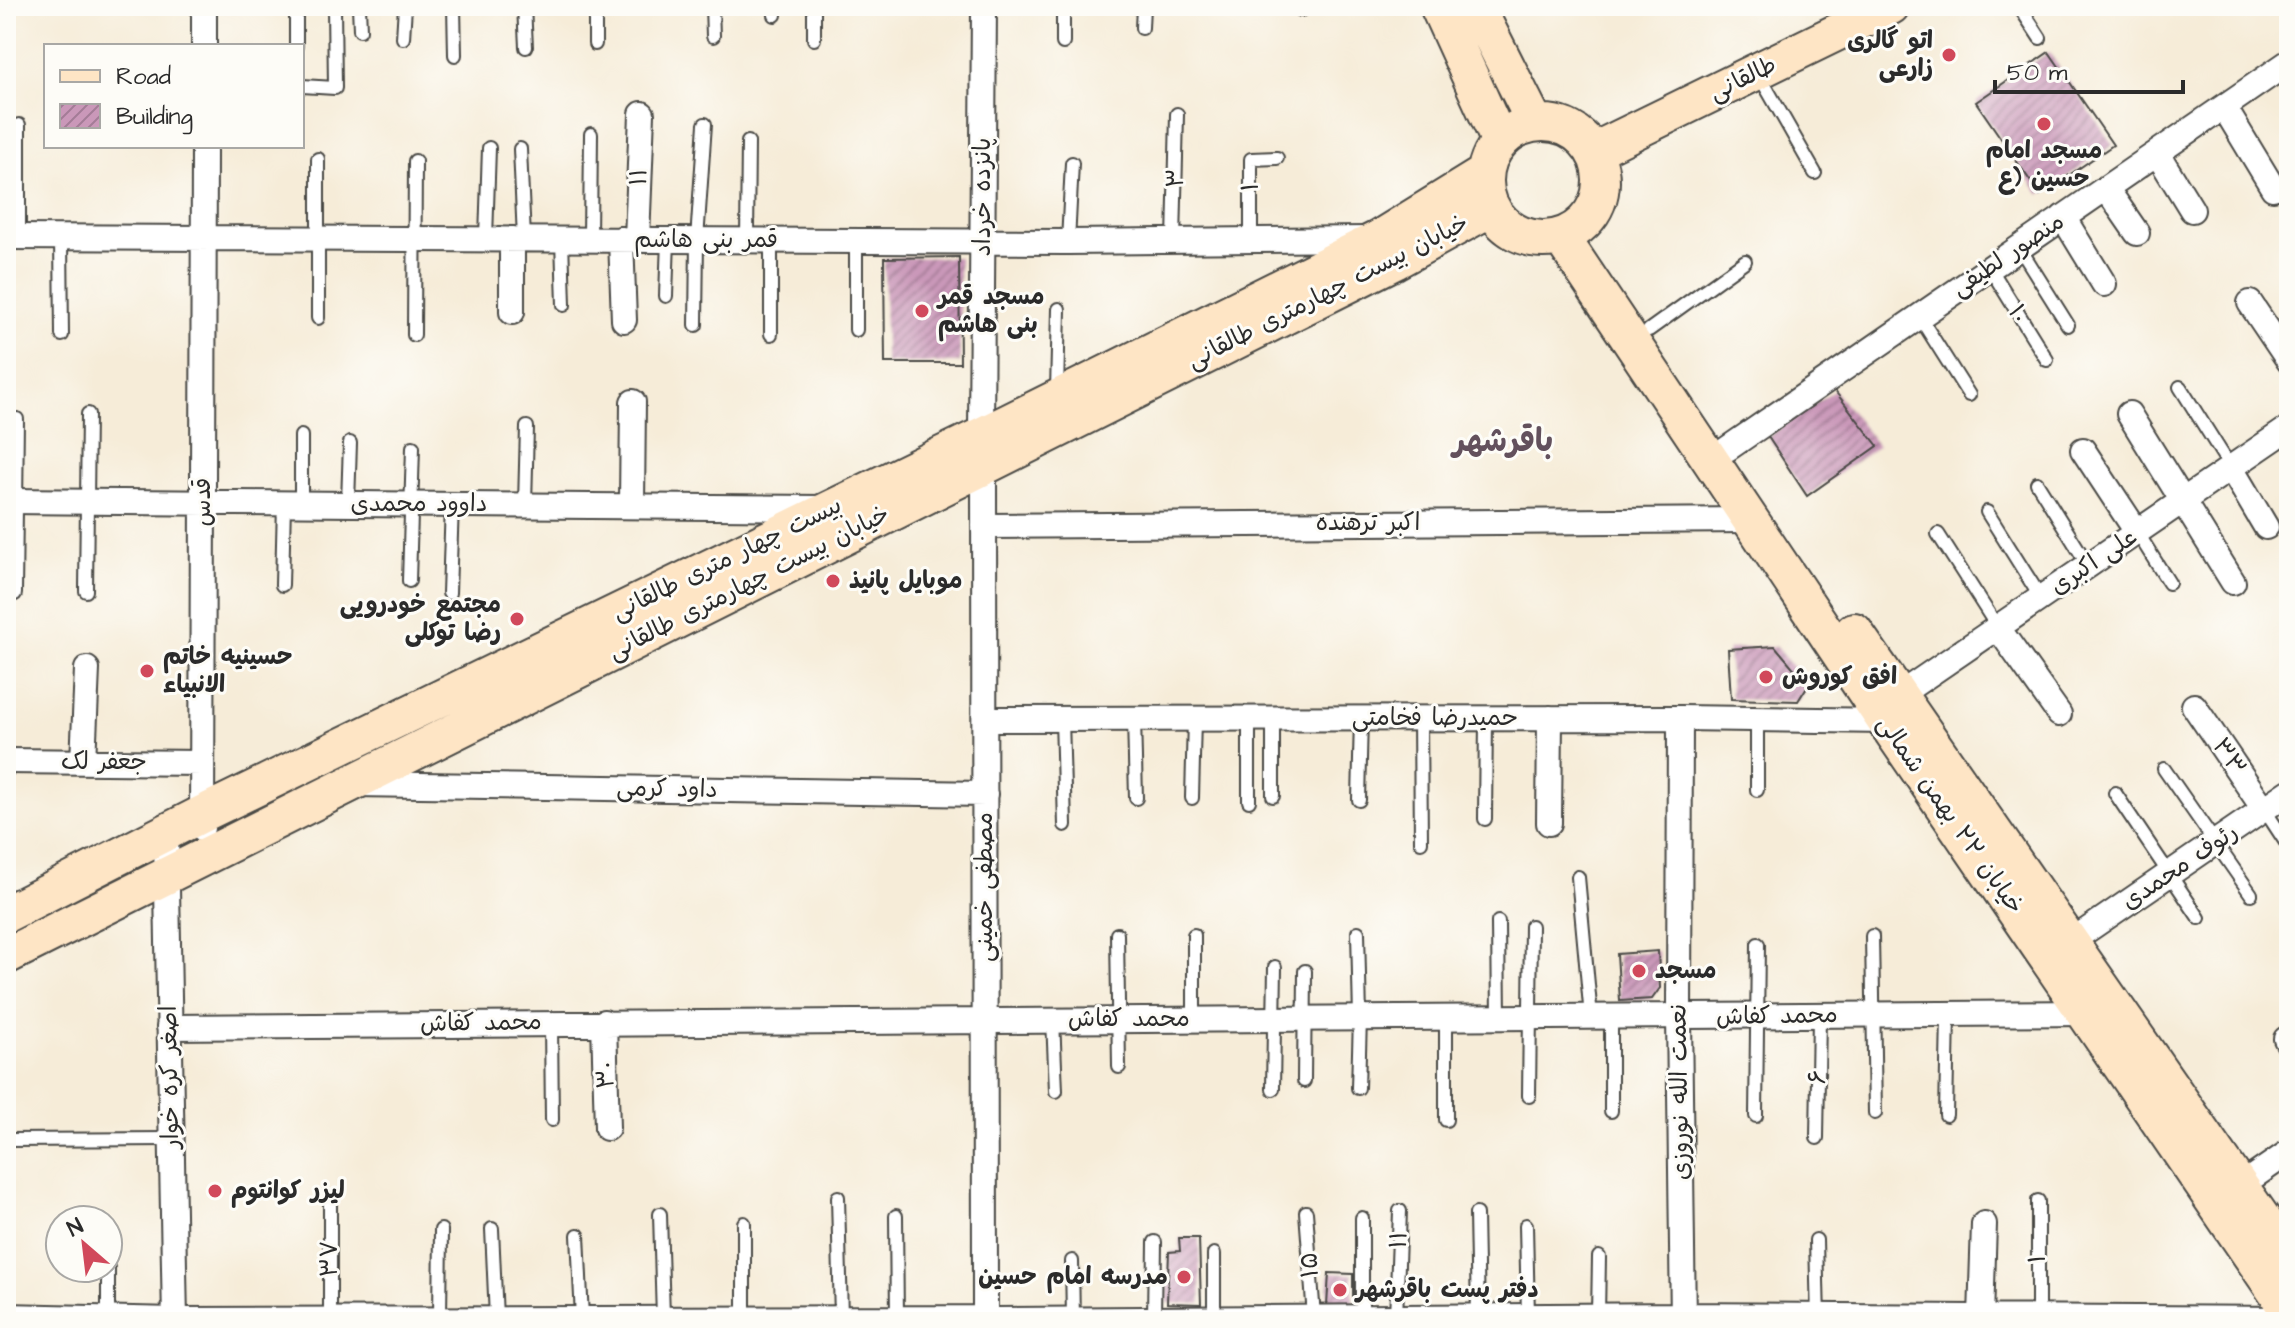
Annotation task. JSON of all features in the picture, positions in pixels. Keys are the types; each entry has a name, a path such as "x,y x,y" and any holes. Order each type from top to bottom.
{"street":[{"path":"204,6 204,44"},
{"name":"پانزده خرداد","path":"983,451 984,6"},
{"path":"1438,6 1492,174 1500,221 1528,237 1544,239 1570,232 1591,214 1602,183 1594,151 1569,128 1552,123 1535,123 1516,129 1492,174"},
{"path":"1476,6 1535,123"},
{"name":"طالقانی","path":"1594,151 1891,6"},
{"name":"منصور لطیفی","path":"1727,449 2289,62"},
{"path":"2224,107 2273,188"},
{"name":"۱۱","path":"629,239 642,114"},
{"name":"قدس","path":"202,859 204,148"},
{"path":"2157,153 2192,210"},
{"name":"خیابان بیست چهارمتری طالقانی","path":"6,956 349,784 983,451 1387,250 1492,174"},
{"path":"2106,188 2137,233"},
{"path":"2063,217 2104,284"},
{"name":"خیابان ۲۲ بهمن شمالی","path":"1570,232 1649,330 2088,1013 2289,1311"},
{"name":"خیابان ۲۲ بهمن شمالی","path":"1570,232 1751,520 2070,942 2289,1257"},
{"name":"قمر بنی هاشم","path":"12,237 1174,241 1387,250"},
{"path":"512,312 518,239"},
{"path":"624,320 629,239"},
{"name":"بیست چهار متری طالقانی","path":"6,914 202,814 831,508 983,451 1057,399 1387,250"},
{"path":"2250,303 2289,361"},
{"path":"632,504 633,402"},
{"path":"2129,414 2233,582"},
{"name":"علی اکبری","path":"1892,708 1998,628 2289,428"},
{"path":"2083,450 2137,532"},
{"name":"مصطفی خمینی","path":"983,451 986,1318"},
{"path":"2231,468 2266,527"},
{"name":"داوود محمدی","path":"10,501 831,508"},
{"name":"اکبر ترهنده","path":"984,526 1751,520"},
{"path":"1998,628 2059,714"},
{"path":"83,762 87,669"},
{"name":"۳۳","path":"2194,706 2264,809"},
{"name":"حمیدرضا فخامتی","path":"985,719 1757,719 1892,708"},
{"path":"1549,823 1550,718"},
{"name":"نعمت الله نوروزی","path":"1680,718 1679,1017 1683,1318"},
{"name":"جعفر لک","path":"6,761 202,763"},
{"name":"داود کرمی","path":"349,784 985,794"},
{"name":"رئوف محمدی","path":"2070,942 2289,792"},
{"name":"اصغر کره خوار","path":"166,833 175,1321"},
{"name":"محمد کفاش","path":"169,1027 2088,1013"},
{"name":"۳۰","path":"604,1022 607,1128"},
{"path":"2240,1186 2289,1152"},
{"path":"1981,1320 1984,1224"},
{"path":"6,1316 175,1321 582,1318 1083,1320 1478,1316 2289,1319"}],"lane":[{"path":"296,6 296,44"},
{"path":"304,86 335,88 334,6"},
{"path":"359,6 360,30"},
{"path":"403,38 405,6"},
{"path":"454,6 455,55"},
{"path":"524,6 526,47"},
{"path":"595,6 595,44"},
{"path":"712,6 713,36"},
{"path":"814,6 814,39"},
{"path":"1063,6 1063,43"},
{"path":"1142,28 1143,6"},
{"path":"2019,6 2040,38"},
{"path":"1757,71 1815,173"},
{"name":"۳","path":"1174,241 1177,114"},
{"path":"696,325 697,240 705,124"},
{"path":"12,237 19,125"},
{"path":"590,239 591,134"},
{"path":"748,142 771,334"},
{"path":"486,238 489,148"},
{"path":"518,239 520,149"},
{"name":"۱","path":"1251,242 1251,159 1277,158"},
{"path":"318,159 318,318"},
{"path":"414,335 415,161"},
{"path":"1068,242 1072,163"},
{"path":"61,237 62,335"},
{"path":"562,239 564,305"},
{"path":"666,296 668,240"},
{"path":"856,241 856,330"},
{"path":"2019,247 2068,325"},
{"path":"1649,330 1745,261"},
{"name":"۱۰","path":"1990,268 2047,360"},
{"path":"1057,399 1059,309"},
{"path":"1919,316 1969,395"},
{"path":"2180,387 2231,468"},
{"path":"86,591 88,414"},
{"path":"15,594 10,501 17,419"},
{"path":"525,504 527,427"},
{"path":"282,585 301,436"},
{"path":"348,503 350,443"},
{"path":"409,581 413,447"},
{"path":"2037,483 2088,565"},
{"path":"449,593 452,504"},
{"path":"1987,512 2041,598"},
{"path":"2137,532 2169,583"},
{"path":"1938,534 1998,628"},
{"path":"1134,718 1136,798"},
{"path":"1359,800 1361,718"},
{"path":"1420,718 1421,842"},
{"path":"1485,819 1486,718"},
{"path":"1062,719 1065,825"},
{"path":"1192,798 1194,719"},
{"path":"1261,719 1273,796"},
{"path":"1249,801 1261,719"},
{"path":"1757,719 1757,790"},
{"path":"2164,769 2251,894"},
{"path":"2115,793 2199,918"},
{"path":"2264,809 2289,847"},
{"path":"1578,877 1601,1017 1611,1111"},
{"path":"1498,922 1499,1018"},
{"path":"1529,1096 1531,926"},
{"path":"1358,932 1358,1088"},
{"path":"1117,934 1119,1067"},
{"path":"1194,935 1194,1019"},
{"path":"1872,936 1875,1113"},
{"path":"1756,1116 1758,944"},
{"path":"1273,1089 1275,967"},
{"path":"1304,1081 1305,971"},
{"path":"1946,1115 1948,1015"},
{"name":"۶","path":"1817,1138 1819,1016"},
{"path":"1446,1018 1446,1120"},
{"path":"1053,1019 1056,1091"},
{"path":"551,1023 552,1120"},
{"path":"6,1140 171,1139"},
{"path":"838,1197 841,1318"},
{"name":"۳۷","path":"330,1200 330,1319"},
{"name":"۱","path":"2038,1201 2038,1317"},
{"name":"۱۱","path":"1396,1317 1400,1211"},
{"name":"۱۵","path":"1306,1212 1314,1317"},
{"path":"648,1319 660,1214"},
{"path":"1476,1214 1478,1316"},
{"path":"896,1216 897,1318"},
{"path":"1362,1218 1362,1317"},
{"path":"744,1223 744,1320"},
{"path":"1526,1225 1528,1316"},
{"path":"492,1229 496,1320"},
{"path":"440,1320 441,1230"},
{"path":"578,1235 582,1318"},
{"path":"1816,1240 1818,1319"},
{"path":"1154,1318 1155,1242"},
{"path":"1214,1254 1214,1318"},
{"path":"1598,1316 1599,1257"},
{"path":"1072,1261 1083,1320"},
{"path":"100,1319 105,1284"}],"building":[{"name":"مسجد امام حسین (ع","path":"2049,52 2113,145 2040,195 1976,102"},
{"name":"مسجد قمر بنی هاشم","path":"959,257 960,363 885,363 884,258"},
{"path":"1834,390 1878,446 1807,496 1768,437"},
{"name":"افق کوروش","path":"1775,646 1808,685 1798,701 1731,699 1728,649"},
{"name":"مسجد","path":"1658,951 1660,988 1652,999 1620,1001 1617,954"},
{"name":"مدرسه امام حسین","path":"1179,1238 1199,1238 1201,1304 1167,1303 1169,1252 1180,1251"},
{"name":"دفتر پست باقرشهر","path":"1329,1273 1353,1274 1353,1307 1327,1306"}],"place":[{"name":"اتو گالری زارعی","path":"1949,55"},
{"name":"مسجد امام حسین (ع","path":"2044,124"},
{"name":"مسجد قمر بنی هاشم","path":"922,311"},
{"name":"موبایل پانیذ","path":"833,581"},
{"name":"مجتمع خودرویی رضا توکلی","path":"517,619"},
{"name":"حسینیه خاتم الانبیاء","path":"147,671"},
{"name":"افق کوروش","path":"1766,677"},
{"name":"مسجد","path":"1639,971"},
{"name":"لیزر کوانتوم","path":"215,1191"},
{"name":"مدرسه امام حسین","path":"1184,1277"},
{"name":"دفتر پست باقرشهر","path":"1340,1290"}],"district":[{"name":"باقرشهر","path":"1503,441"}]}
